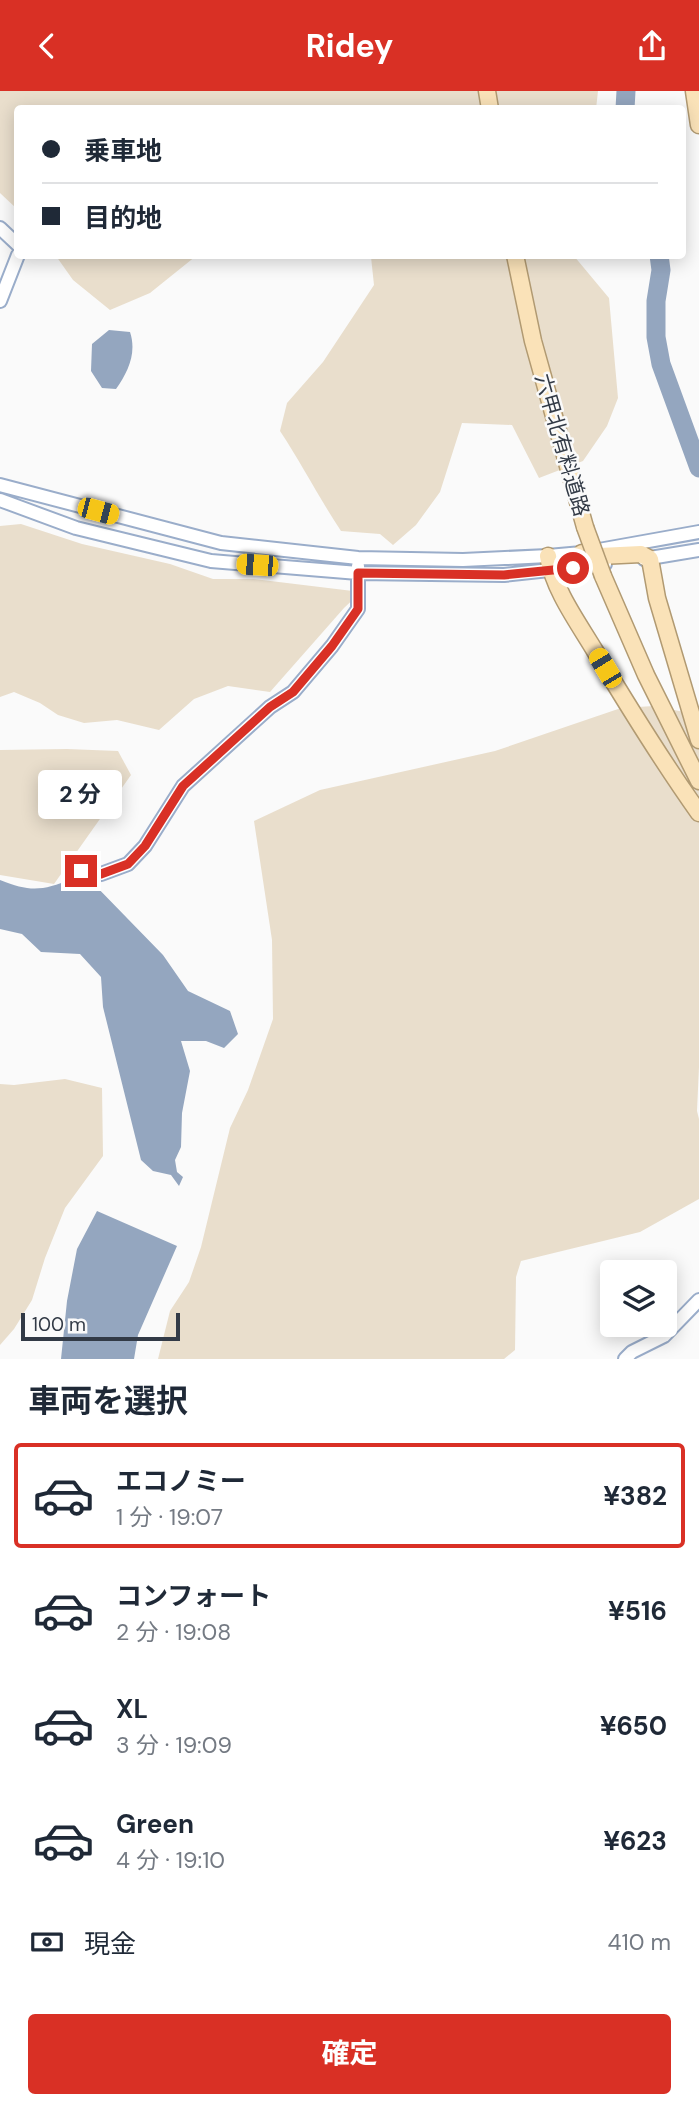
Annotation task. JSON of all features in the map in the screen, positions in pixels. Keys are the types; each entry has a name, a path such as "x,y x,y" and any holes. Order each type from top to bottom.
{"main road":[{"path":"694,91 699,125"},
{"name":"六甲北有料道路","path":"516,259 533,341 586,527 603,576 646,675 699,781"},
{"path":"582,552 600,556 642,554 650,559 657,597 699,740"},
{"path":"549,563 567,604 667,768 699,814"}],"street":[{"path":"0,228 14,241"},
{"path":"0,301 16,259"},
{"path":"0,485 221,543 358,558 549,563 650,559 699,550"},
{"path":"0,500 76,528 211,561 358,573 504,575 582,552 699,533"},
{"path":"74,872 101,874 128,864 145,846 183,786 270,707 293,692 332,646 358,609 358,558"},
{"path":"625,1359 632,1352 664,1336 699,1300"}],"shaded area":[{"path":"0,91 598,91 596,105 14,105 14,206 0,193"},
{"path":"58,259 192,259 150,293 110,310 73,280"},
{"path":"371,259 576,259 609,298 618,398 607,426 583,461 539,478 512,425 462,423 440,492 416,525 393,545 380,534 341,531 280,431 287,403 323,362 374,285"},
{"path":"21,524 82,544 170,564 213,579 253,579 361,592 270,692 228,686 194,699 159,730 117,720 84,723 58,715 40,703 14,692 0,697 0,526"},
{"path":"654,706 699,715 699,1199 640,1232 521,1261 516,1277 515,1350 504,1359 158,1359 170,1311 189,1282 201,1247 230,1128 248,1090 273,1019 272,940 254,821 320,790 495,751 621,708"},
{"path":"0,750 118,751 131,775 54,884 0,875"},
{"path":"65,1079 102,1088 103,1156 65,1208 32,1300 14,1329 0,1345 0,1084"}],"water":[{"path":"109,330 130,332 132,340 130,362 116,389 102,388 91,371 92,344"},
{"path":"72,879 90,880 163,955 188,991 230,1011 238,1034 224,1048 206,1041 181,1041 190,1071 182,1113 181,1147 175,1160 177,1172 183,1177 179,1186 171,1175 153,1171 141,1160 103,1007 101,977 80,954 41,952 22,934 0,929 0,880 36,889"},
{"path":"97,1211 177,1246 138,1335 134,1359 61,1359 67,1301 77,1249"}],"waterway":[{"path":"625,105 626,91"},
{"path":"660,259 656,337 661,364 699,468"}],"route":[{"path":"81,871 92,875 101,874 128,864 145,846 183,786 270,707 293,692 332,646 358,609 358,573 504,575 573,568"}]}
